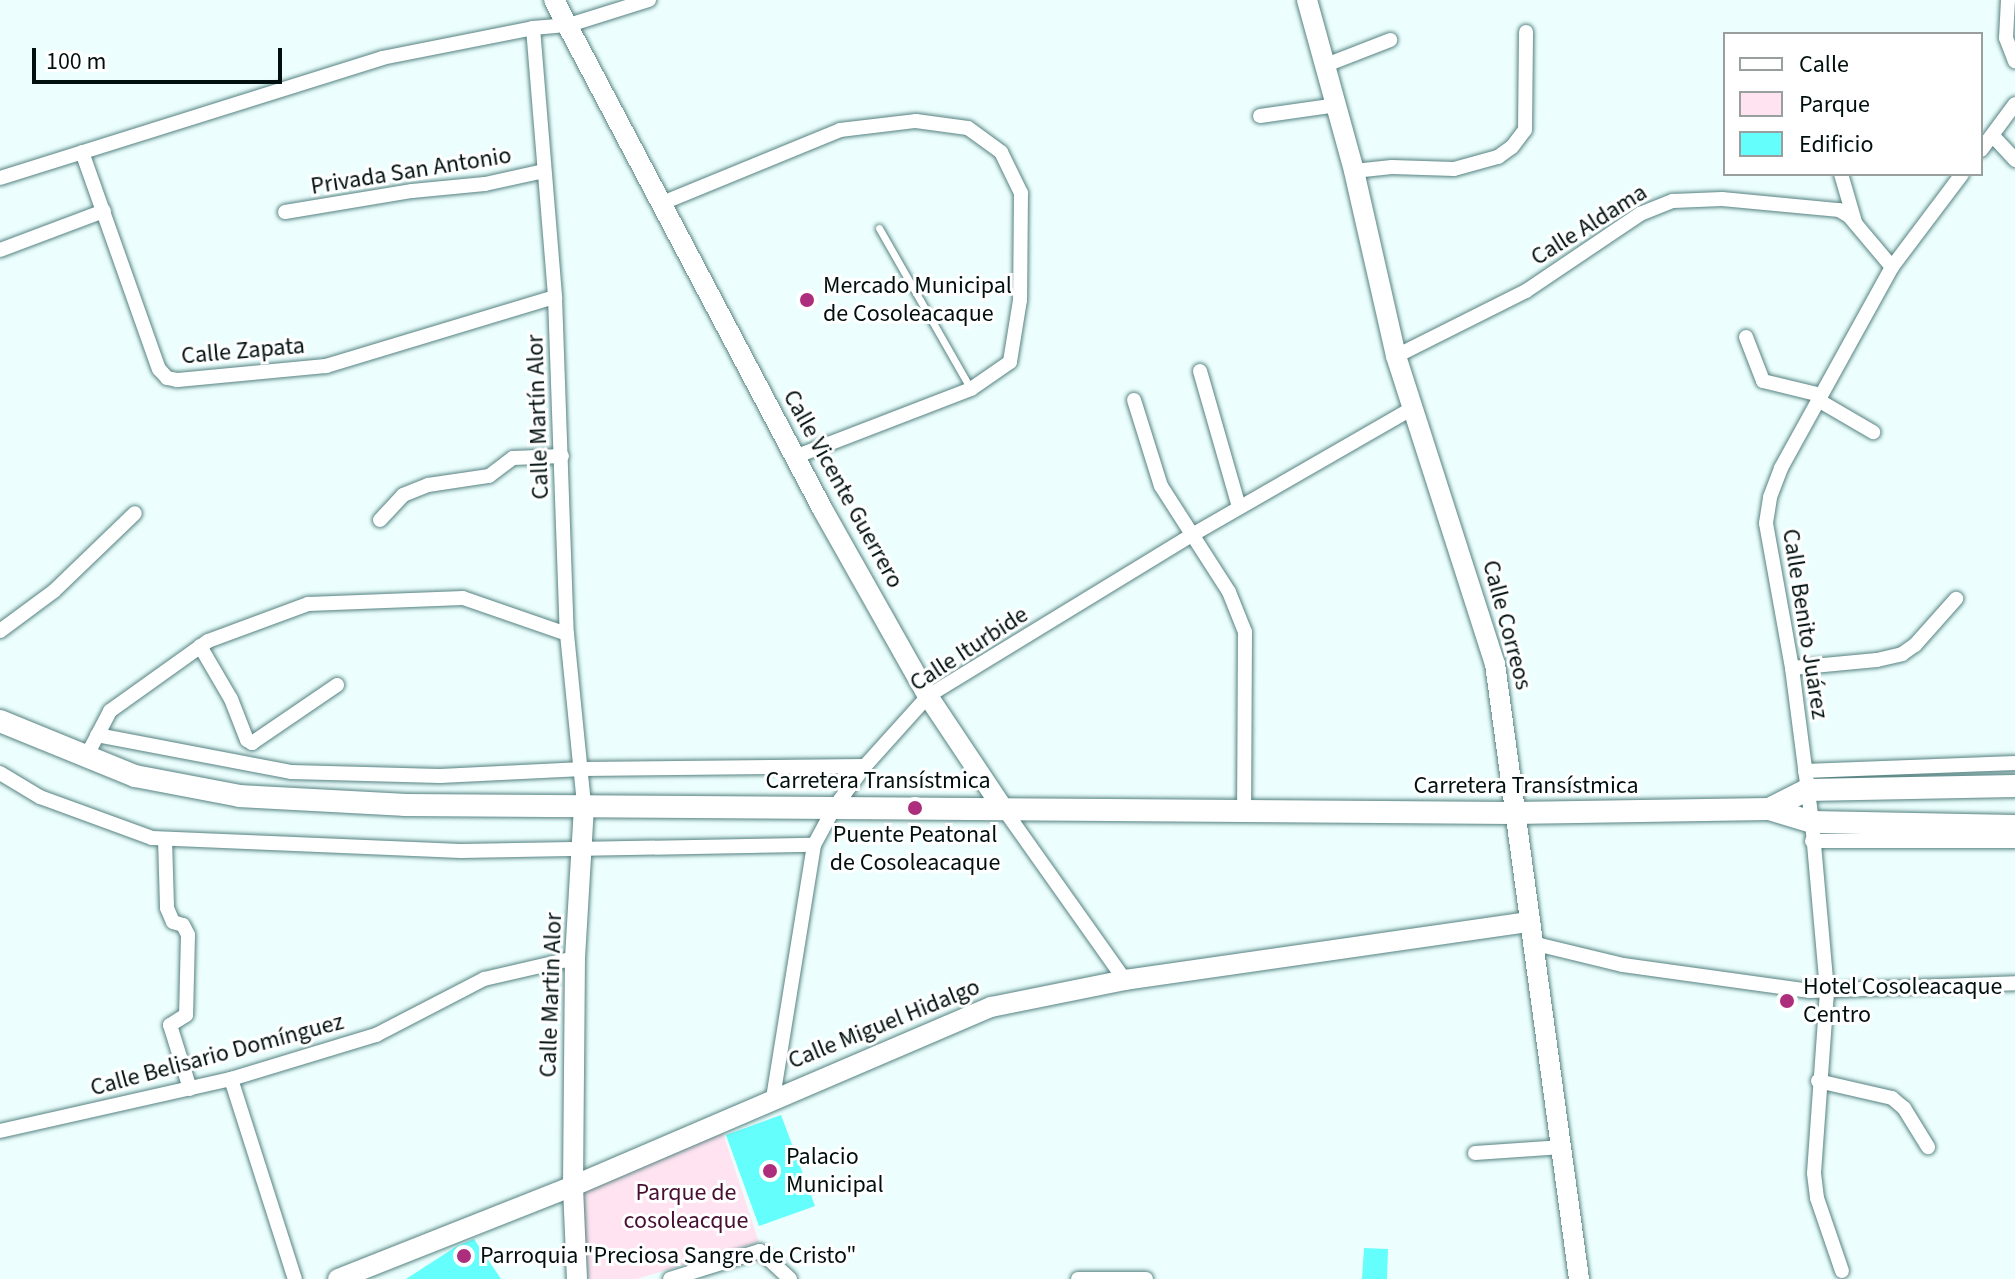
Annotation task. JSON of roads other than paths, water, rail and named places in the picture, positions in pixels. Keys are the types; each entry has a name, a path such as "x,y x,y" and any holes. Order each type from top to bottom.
{"main road":[{"name":"Calle Vicente Guerrero","path":"554,0 795,457 928,696 1002,807"},
{"name":"Calle Correos","path":"1307,0 1354,171 1396,356 1495,664 1579,1279"},
{"name":"Carretera Transístmica","path":"0,721 135,776 240,796 405,805 1513,813 1769,809 1812,832 2015,826"},
{"name":"Carretera Transístmica","path":"1769,809 1806,780 2015,786"},
{"name":"Calle Martin Alor","path":"577,1279 573,1186 575,958 584,849 584,805"},
{"name":"Calle Miguel Hidalgo","path":"338,1279 573,1186 991,1007 1125,980 1528,922"}],"street":[{"path":"0,178 382,58 533,28 569,25 649,0"},
{"path":"2008,0 2006,38 2015,61"},
{"name":"Calle Martín Alor","path":"533,28 555,297 567,634 583,769 584,805"},
{"path":"1354,171 1392,167 1454,169 1498,157 1512,147 1525,130 1526,32"},
{"path":"1326,65 1390,40"},
{"path":"1983,148 2015,104"},
{"path":"1260,116 1337,105"},
{"path":"660,204 840,130 916,121 968,128 1001,152 1021,193 1020,300 1010,362 971,389 795,457"},
{"path":"1993,136 2015,160"},
{"name":"Calle Zapata","path":"82,152 159,369 167,378 177,380 326,366 555,297"},
{"name":"Privada San Antonio","path":"285,212 412,191 485,184 544,171"},
{"path":"1842,176 1855,222"},
{"name":"Calle Benito Juárez","path":"1842,1271 1817,1198 1814,1173 1818,1081 1827,990 1792,668 1766,523 1770,497 1781,468 1892,267 1960,176"},
{"name":"Calle Aldama","path":"1396,356 1526,291 1656,205 1711,199 1839,210 1855,222 1892,267"},
{"path":"0,250 104,211"},
{"path":"1746,337 1763,381 1820,398 1873,432"},
{"path":"1200,371 1239,507"},
{"path":"1134,400 1152,466 1229,592 1245,632 1244,812"},
{"name":"Calle Iturbide","path":"773,1098 814,845 834,808 865,766 928,696 1239,507 1413,408"},
{"path":"380,520 403,495 428,485 489,476 513,458 562,456"},
{"path":"0,631 54,591 135,513"},
{"path":"86,757 110,711 200,646 308,604 463,598 567,634"},
{"path":"1792,668 1877,660 1902,654 1915,645 1956,599"},
{"path":"200,646 252,743 337,685"},
{"path":"97,735 291,772 440,776 583,769 865,766"},
{"path":"1806,780 2015,763"},
{"path":"0,773 40,797 152,838 461,851 814,845"},
{"name":"Calle Vicente Guerrero","path":"1002,807 1125,980"},
{"path":"1812,832 2015,841"},
{"path":"165,839 167,908 173,922 183,925 188,935 186,1015 170,1025 190,1089"},
{"path":"1532,943 1696,977 1827,990 2015,983"},
{"name":"Calle Belisario Domínguez","path":"0,1131 231,1079 376,1035 484,979 575,958"},
{"path":"231,1079 295,1279"},
{"path":"1818,1081 1892,1098 1904,1108 1928,1147"},
{"path":"1475,1153 1563,1147"},
{"path":"670,1279 760,1251 790,1279"},
{"path":"1078,1279 1146,1279"}],"lane":[{"path":"879,228 971,389"}],"place":[{"name":"Mercado Municipal de Cosoleacaque","path":"807,300"},
{"name":"Puente Peatonal de Cosoleacaque","path":"915,808"},
{"name":"Hotel Cosoleacaque Centro","path":"1787,1001"},
{"name":"Palacio Municipal","path":"770,1171"},
{"name":"Parroquia \"Preciosa Sangre de Cristo\"","path":"464,1256"}],"park label":[{"name":"Parque de cosoleacque","path":"686,1207"}]}
